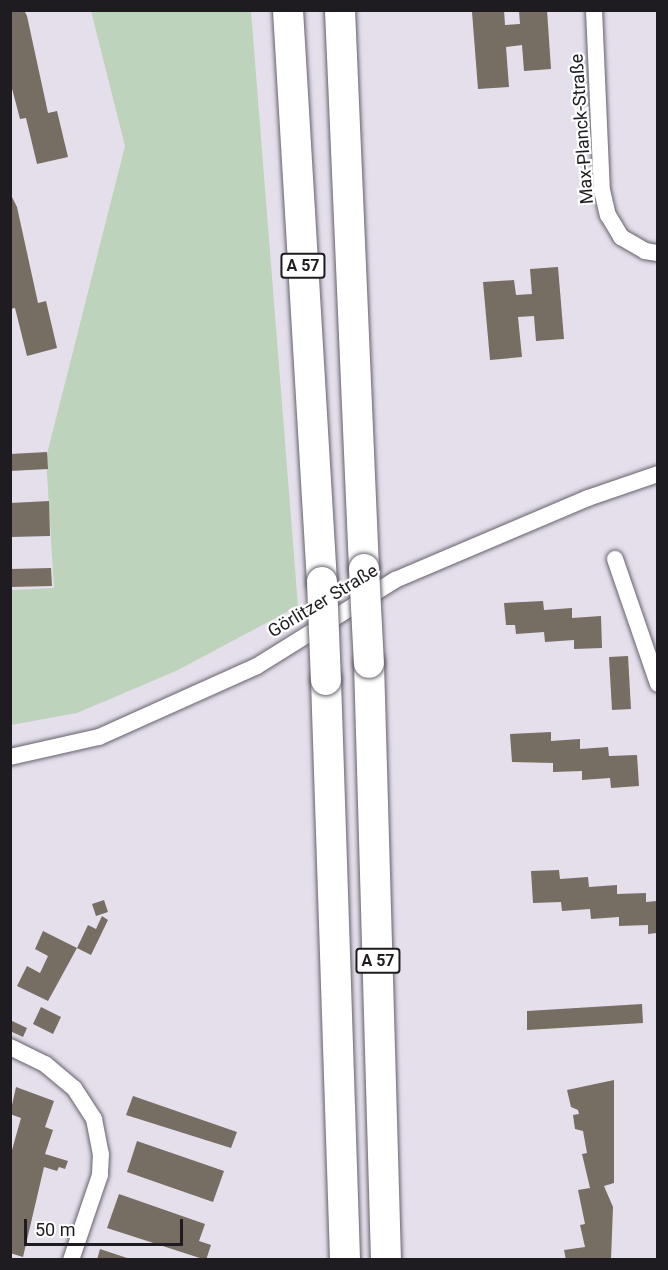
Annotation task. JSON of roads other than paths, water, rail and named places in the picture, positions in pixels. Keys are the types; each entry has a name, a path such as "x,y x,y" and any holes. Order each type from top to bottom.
{"highway":[{"path":"280,10 290,49"},
{"name":"A 57","path":"288,10 322,582 345,1260"},
{"name":"A 57","path":"340,10 369,663 386,1260"}],"street":[{"name":"Max-Planck-Straße","path":"594,10 602,190 608,215 621,237 645,251 657,253"},
{"name":"Görlitzer Straße","path":"10,757 99,737 257,666 395,580 588,498 657,474"},
{"path":"615,558 657,684"},
{"path":"10,1047 45,1064 74,1089 94,1119 101,1154 100,1175 71,1260"}]}
